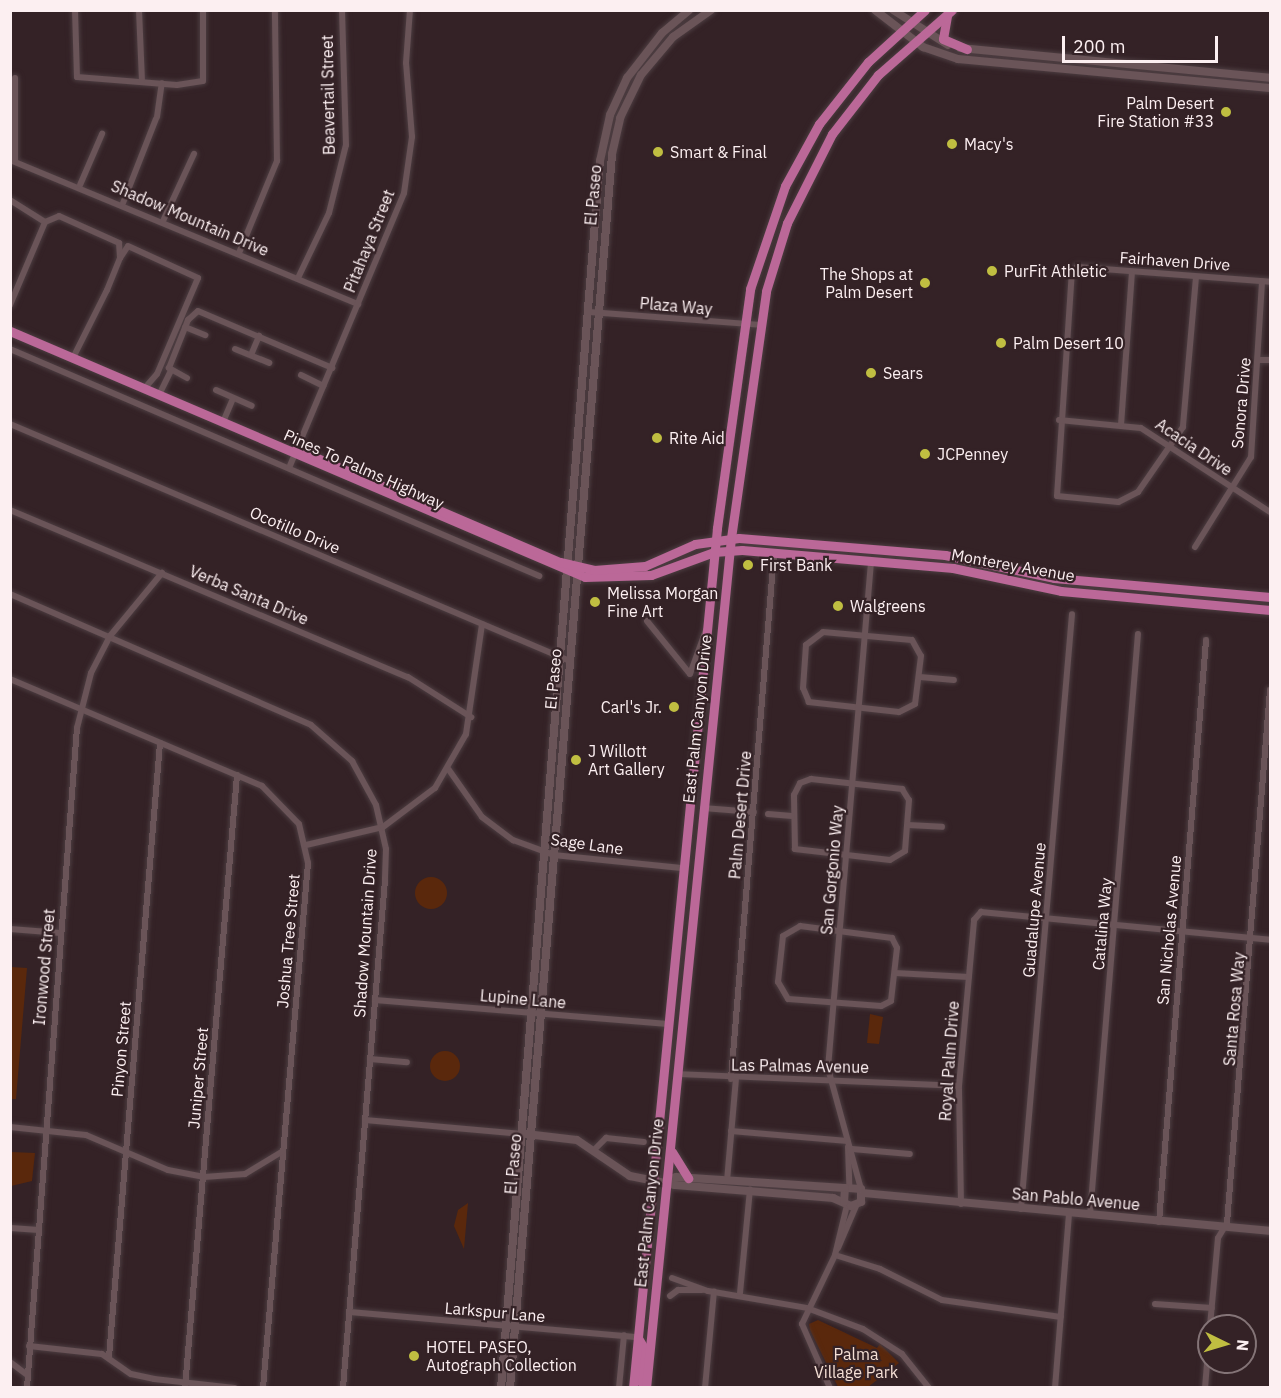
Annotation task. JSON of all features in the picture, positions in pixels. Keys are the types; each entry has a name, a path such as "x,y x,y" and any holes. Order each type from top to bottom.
{"main road":[{"name":"East Palm Canyon Drive","path":"633,1388 715,540 744,325 764,241 801,155 842,93 901,31 925,10"},
{"name":"East Palm Canyon Drive","path":"646,1388 729,551 760,325 778,246 815,162 860,97 914,41 950,11"},
{"path":"950,11 941,27 943,39 967,50"},
{"name":"Pines To Palms Highway","path":"10,331 573,570 651,575 714,552"},
{"name":"Monterey Avenue","path":"715,540 731,538 945,555 1031,572 1109,583 1270,597"},
{"name":"Pines To Palms Highway","path":"573,570 628,570 715,540"},
{"name":"Monterey Avenue","path":"714,552 774,554 953,568 1079,592 1270,610"},
{"path":"953,568 1031,572"},
{"path":"1079,592 1109,583"},
{"path":"695,759 697,801 703,808"},
{"path":"683,868 691,873 690,934"},
{"path":"670,1148 688,1178"},
{"path":"638,1337 644,1348 640,1388"}],"street":[{"path":"75,10 77,77 162,83 203,81 203,10"},
{"path":"139,10 142,82"},
{"path":"239,254 277,160 275,10"},
{"name":"Beavertail Street","path":"298,278 329,213 346,145 342,10"},
{"name":"Pitahaya Street","path":"289,468 333,368 404,193 410,164 406,63 410,10"},
{"name":"El Paseo","path":"526,1135 531,1013 560,657 585,472 594,369 593,312 600,161 610,115 644,52 689,10"},
{"name":"El Paseo","path":"501,1388 510,1324 526,1135 541,1014 570,661 573,499 586,342 593,312 620,118 654,58 711,10"},
{"path":"875,10 914,41 958,59 1270,88"},
{"path":"893,10 923,33 967,50 1270,78"},
{"path":"13,160 15,78"},
{"path":"123,203 157,118 162,83"},
{"path":"80,185 102,134"},
{"path":"163,221 194,154"},
{"name":"Shadow Mountain Drive","path":"13,160 80,185 358,304"},
{"path":"10,200 45,222"},
{"path":"10,305 45,222 59,216 116,240 120,258"},
{"path":"73,358 120,258 128,246 198,278 157,374 145,388"},
{"name":"Fairhaven Drive","path":"1059,420 1072,272 1077,267 1270,282"},
{"path":"1121,425 1132,272"},
{"path":"1059,420 1057,496 1118,502 1138,492 1183,428 1187,409 1196,277"},
{"name":"Sonora Drive","path":"1195,547 1251,457 1262,281"},
{"path":"159,395 171,370 185,327 198,311 333,368"},
{"name":"Plaza Way","path":"593,312 760,325"},
{"path":"185,327 205,335"},
{"path":"251,355 259,336"},
{"path":"586,342 594,369"},
{"path":"235,348 269,363"},
{"path":"10,349 539,576"},
{"path":"1258,360 1270,360"},
{"path":"171,370 187,378"},
{"path":"301,375 324,386"},
{"path":"216,390 252,406"},
{"path":"223,422 233,398"},
{"name":"Acacia Drive","path":"1059,420 1141,428 1270,512"},
{"name":"Ocotillo Drive","path":"10,424 570,661"},
{"path":"574,482 585,472 578,435"},
{"name":"Verba Santa Drive","path":"10,510 408,677 471,717"},
{"name":"Palm Desert Drive","path":"727,1181 774,554"},
{"name":"San Gorgonio Way","path":"855,1199 856,1176 852,1149 829,1076 871,562"},
{"name":"Ironwood Street","path":"27,1388 36,1230 80,709 110,636 162,573"},
{"name":"Shadow Mountain Drive","path":"10,594 311,725 352,761 383,827 385,880 343,1388"},
{"name":"Guadalupe Avenue","path":"1021,1209 1072,614"},
{"path":"647,621 690,674 707,628"},
{"path":"306,845 383,827 414,808 449,770 471,717 482,624"},
{"path":"823,632 866,636 912,640 920,649 920,677 912,709 860,709 815,705 805,697 806,645 823,632"},
{"name":"Catalina Way","path":"1090,1215 1116,926 1138,634"},
{"name":"San Nicholas Avenue","path":"1159,1221 1206,640"},
{"path":"920,677 954,680"},
{"name":"Joshua Tree Street","path":"10,679 237,775 276,795 299,824 306,845 284,1151 263,1388"},
{"name":"Santa Rosa Way","path":"1211,1314 1218,1238 1226,1227 1254,939 1270,690"},
{"name":"Pinyon Street","path":"109,1357 160,743"},
{"name":"Sage Lane","path":"449,770 492,827 544,852 554,855 683,868"},
{"name":"Juniper Street","path":"185,1385 237,775"},
{"path":"800,783 853,783 902,789 909,800 905,850 895,859 795,849 792,816 800,783"},
{"path":"703,808 754,812"},
{"path":"768,814 792,816"},
{"path":"908,825 942,827"},
{"name":"Royal Palm Drive","path":"961,1204 959,1086 974,920 981,912 1046,919"},
{"path":"1046,919 1270,940"},
{"path":"800,926 841,930 892,938 895,973 893,994 886,1005 834,1004 788,999 778,982 787,931 800,926"},
{"path":"10,929 61,933"},
{"path":"895,973 969,977"},
{"name":"Lupine Lane","path":"375,1000 668,1024"},
{"path":"370,1059 407,1062"},
{"name":"Las Palmas Avenue","path":"677,1074 733,1079 829,1076 959,1086"},
{"name":"San Pablo Avenue","path":"365,1120 577,1140 594,1149 617,1170 652,1179 750,1192 961,1204 1270,1231"},
{"path":"10,1127 86,1135 168,1170 204,1177 245,1174 284,1151"},
{"path":"731,1131 848,1141 847,1186 855,1199 836,1252 807,1308 804,1334 830,1388"},
{"path":"594,1149 606,1138 644,1142"},
{"path":"852,1149 910,1154"},
{"name":"San Pablo Avenue","path":"667,1181 688,1178 847,1186 855,1199"},
{"path":"740,1293 751,1182"},
{"path":"1054,1388 1070,1214"},
{"path":"10,1228 36,1230"},
{"name":"El Paseo","path":"510,1388 510,1275 518,1231"},
{"path":"836,1252 880,1269 942,1300 1060,1317"},
{"path":"672,1278 711,1291"},
{"path":"670,1296 678,1290 740,1293 807,1308 876,1335 902,1354 929,1388"},
{"path":"705,1388 711,1291"},
{"path":"1155,1304 1212,1308"},
{"name":"Larkspur Lane","path":"350,1312 510,1324 638,1337"},
{"path":"620,1388 624,1335"},
{"path":"29,1346 109,1357 131,1374 185,1385 235,1388"},
{"path":"10,1362 27,1375"}],"green space":[{"path":"431,877 442,882 447,893 442,904 431,909 420,904 415,893 420,882"},
{"path":"11,967 27,968 16,1099 10,1099"},
{"path":"870,1014 883,1017 879,1044 867,1043"},
{"path":"445,1051 451,1052 459,1060 459,1072 451,1080 445,1081 439,1080 431,1072 430,1066 431,1060 439,1052"},
{"path":"11,1152 35,1153 32,1181 11,1186"},
{"path":"468,1203 464,1249 454,1226 458,1210"},
{"name":"Palma Village Park","path":"818,1320 877,1348 880,1344 899,1363 868,1387 838,1387 810,1330 809,1324"}],"place":[{"name":"Palm Desert Fire Station #33","path":"1226,112"},
{"name":"Macy's","path":"952,144"},
{"name":"Smart & Final","path":"658,152"},
{"name":"PurFit Athletic","path":"992,271"},
{"name":"The Shops at Palm Desert","path":"925,283"},
{"name":"Palm Desert 10","path":"1001,343"},
{"name":"Sears","path":"871,373"},
{"name":"Rite Aid","path":"657,438"},
{"name":"JCPenney","path":"925,454"},
{"name":"First Bank","path":"748,565"},
{"name":"Melissa Morgan Fine Art","path":"595,602"},
{"name":"Walgreens","path":"838,606"},
{"name":"Carl's Jr.","path":"674,707"},
{"name":"J Willott Art Gallery","path":"576,760"},
{"name":"HOTEL PASEO, Autograph Collection","path":"414,1356"}]}
